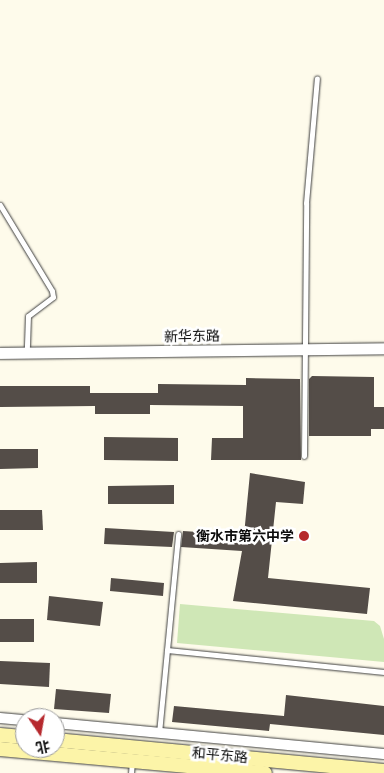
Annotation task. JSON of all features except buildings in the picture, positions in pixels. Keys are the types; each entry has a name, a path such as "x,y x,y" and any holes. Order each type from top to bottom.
{"main road":[{"path":"0,735 15,736"},
{"name":"和平东路","path":"65,741 384,771"},
{"name":"和平东路","path":"0,749 131,767 266,773"}],"street":[{"name":"新华东路","path":"0,353 384,348"},
{"path":"0,718 15,719"},
{"path":"65,724 384,754"}],"lane":[{"path":"304,456 307,170 317,78"},
{"path":"0,205 52,291 53,297 28,316 28,353"},
{"path":"159,733 178,534"},
{"path":"167,650 384,672"}],"green space":[{"path":"180,604 374,621 380,626 384,639 384,662 177,643"}],"place":[{"name":"衡水市第六中学","path":"304,536"}]}
